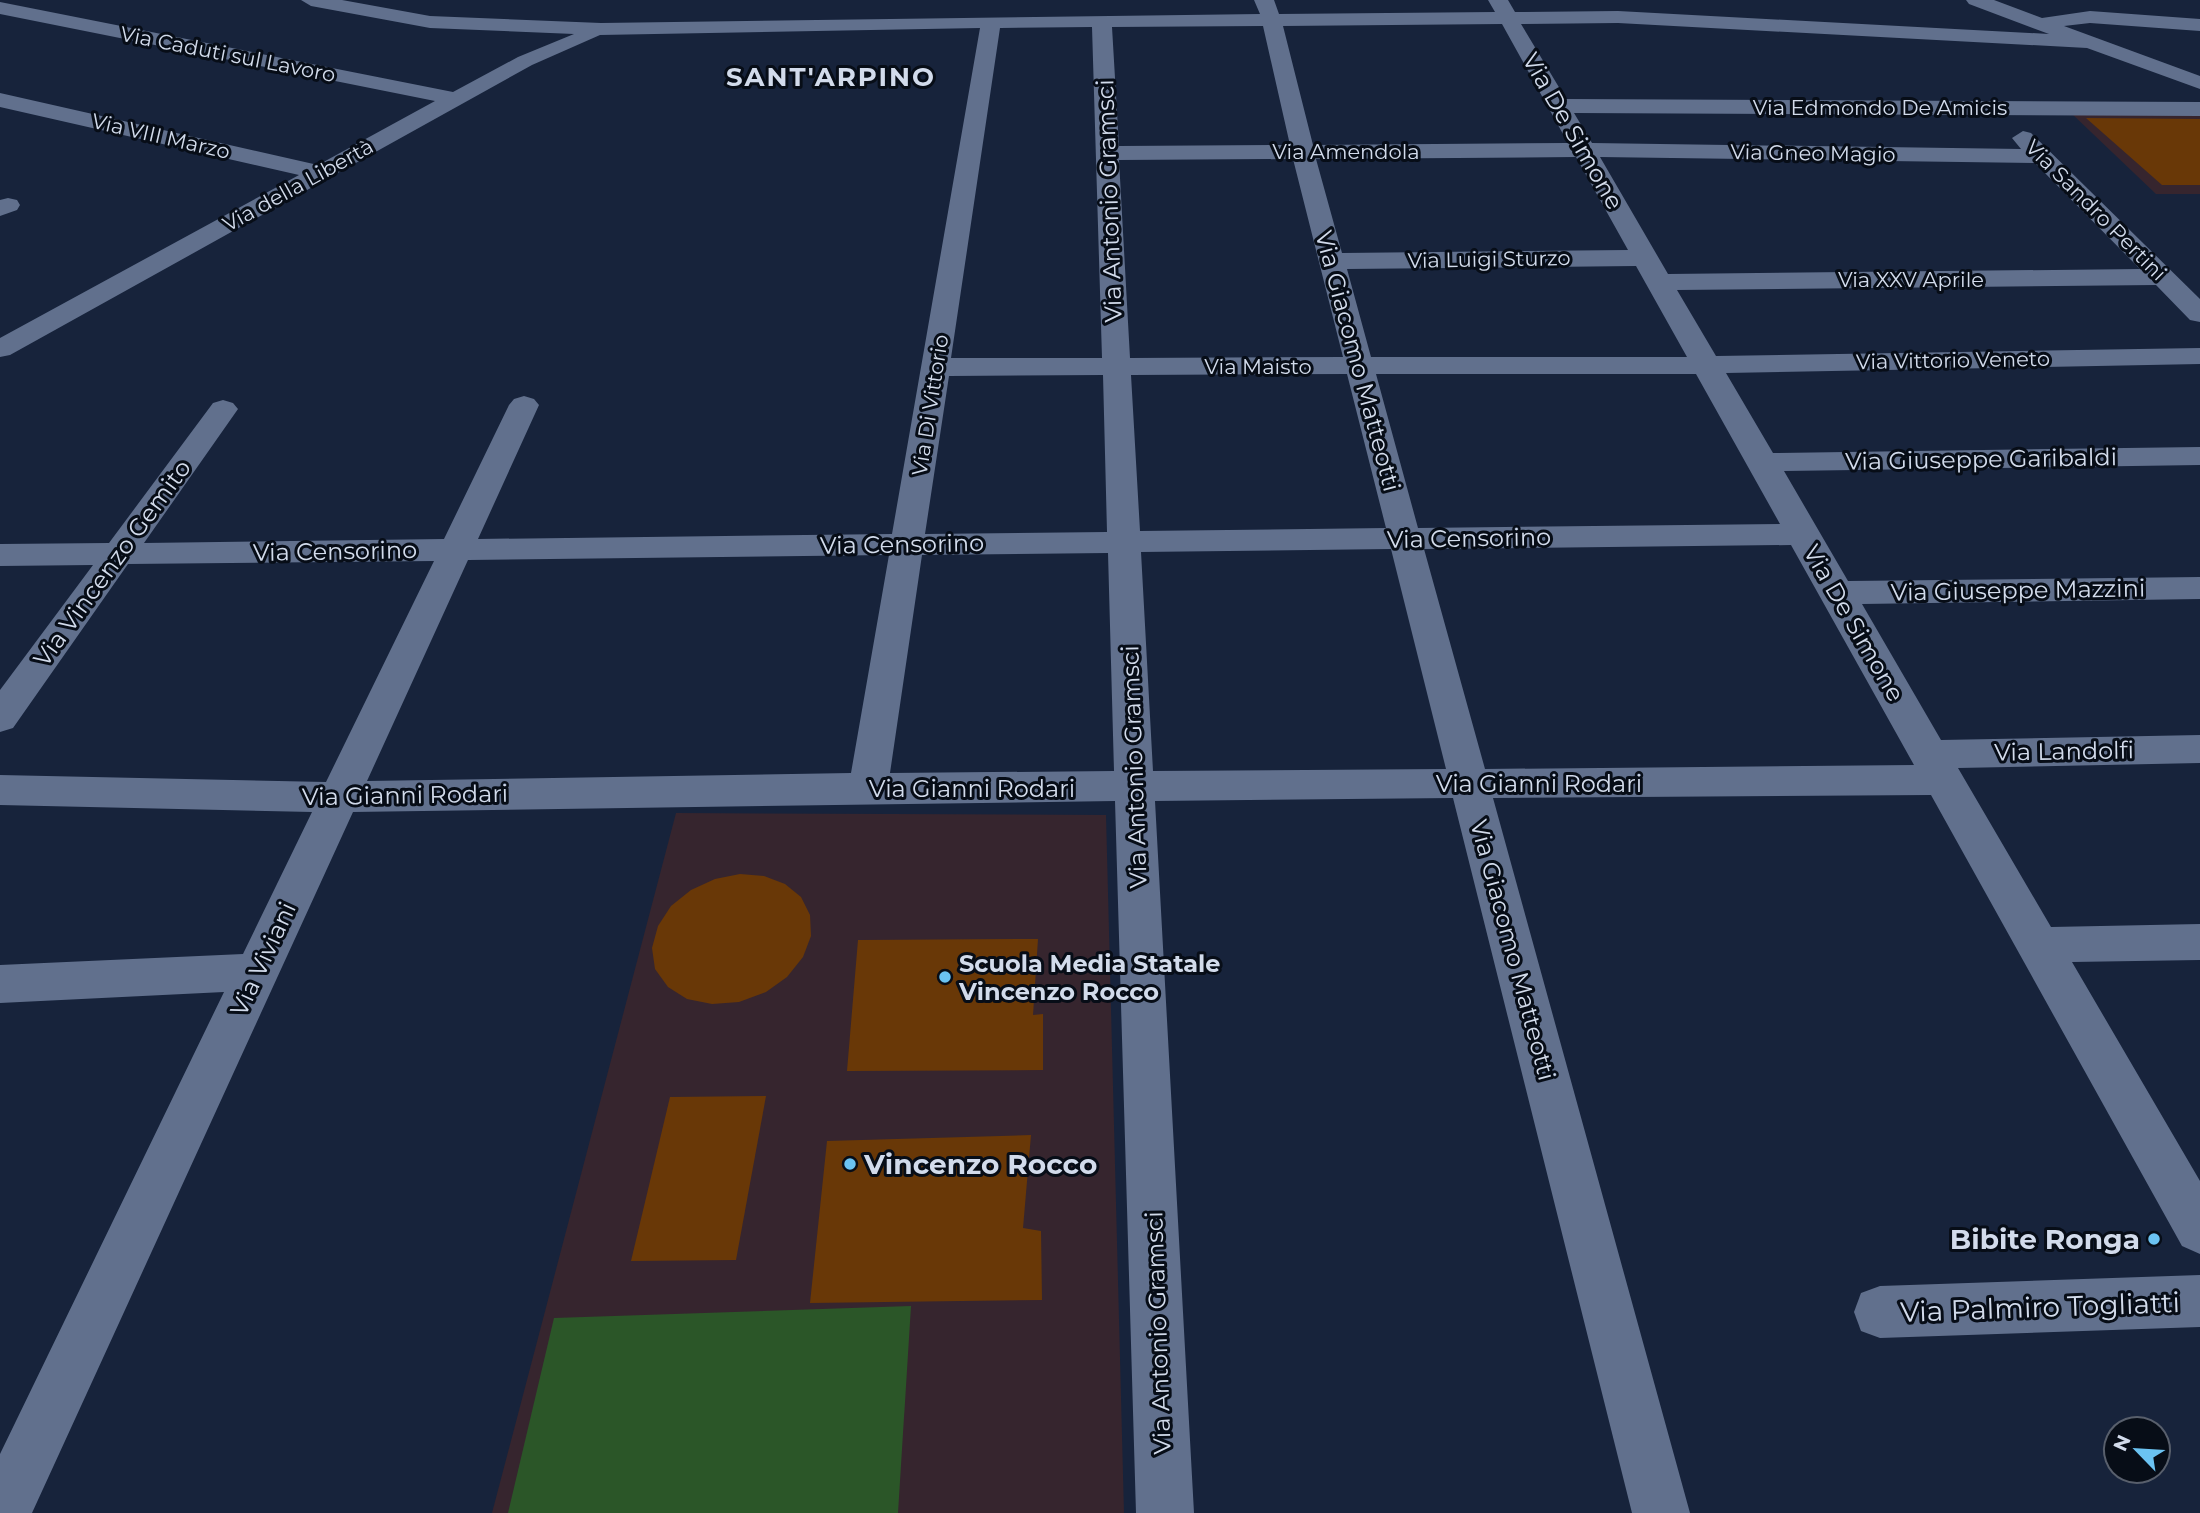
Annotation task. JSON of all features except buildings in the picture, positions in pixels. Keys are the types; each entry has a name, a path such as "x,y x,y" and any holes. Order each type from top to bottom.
{"street":[{"path":"311,0 430,22 601,29 708,18 894,24 1085,21 1268,10 1504,9 2088,41"},
{"path":"894,24 899,0"},
{"name":"Via Antonio Gramsci","path":"1068,0 1085,21 1107,153 1166,1513"},
{"path":"1661,0 1677,20"},
{"path":"1976,0 2200,83"},
{"name":"Via Caduti sul Lavoro","path":"0,8 456,99"},
{"name":"Via De Simone","path":"1504,9 2200,1229"},
{"name":"Via Giacomo Matteotti","path":"1268,10 1661,1513"},
{"path":"2042,23 2090,17 2200,25"},
{"name":"Via Di Vittorio","path":"868,788 991,22"},
{"name":"Via della Libertà","path":"0,349 525,61 601,29"},
{"name":"Via VIII Marzo","path":"0,100 321,173"},
{"name":"Via Edmondo De Amicis","path":"1559,106 2200,109"},
{"name":"Via Sandro Pertini","path":"1992,107 2200,314"},
{"name":"Via Amendola","path":"1107,153 1584,150"},
{"name":"Via Gneo Magio","path":"1584,150 2041,156"},
{"name":"Via Luigi Sturzo","path":"1332,261 1653,270"},
{"name":"Via XXV Aprile","path":"1653,270 2163,277"},
{"name":"Via Vittorio Veneto","path":"1707,365 2200,356"},
{"name":"Via Maisto","path":"936,367 1707,365"},
{"name":"Via Viviani","path":"2,1513 524,405"},
{"name":"Via Vincenzo Gemito","path":"0,718 223,409"},
{"name":"Via Giuseppe Garibaldi","path":"1762,462 2200,456"},
{"name":"Via Censorino","path":"0,555 1804,534"},
{"name":"Via Giuseppe Mazzini","path":"1837,593 2200,587"},
{"name":"Via Landolfi","path":"1936,767 2200,748"},
{"name":"Via Gianni Rodari","path":"0,790 339,797 868,788 1469,784 1936,767"},
{"path":"2038,945 2200,942"},
{"path":"0,984 256,972"},
{"name":"Via Palmiro Togliatti","path":"1880,1312 2200,1301"}],"shaded area":[{"path":"2070,112 2200,113 2200,194 2156,194"},
{"name":"Vincenzo Rocco","path":"676,813 1106,815 1124,1513 492,1513"}],"green space":[{"path":"911,1306 898,1513 508,1513 554,1318"}],"place":[{"name":"Scuola Media Statale Vincenzo Rocco","path":"945,977"},
{"name":"Vincenzo Rocco","path":"850,1164"},
{"name":"Bibite Ronga","path":"2154,1239"}],"district":[{"name":"SANT'ARPINO","path":"831,77"}]}
